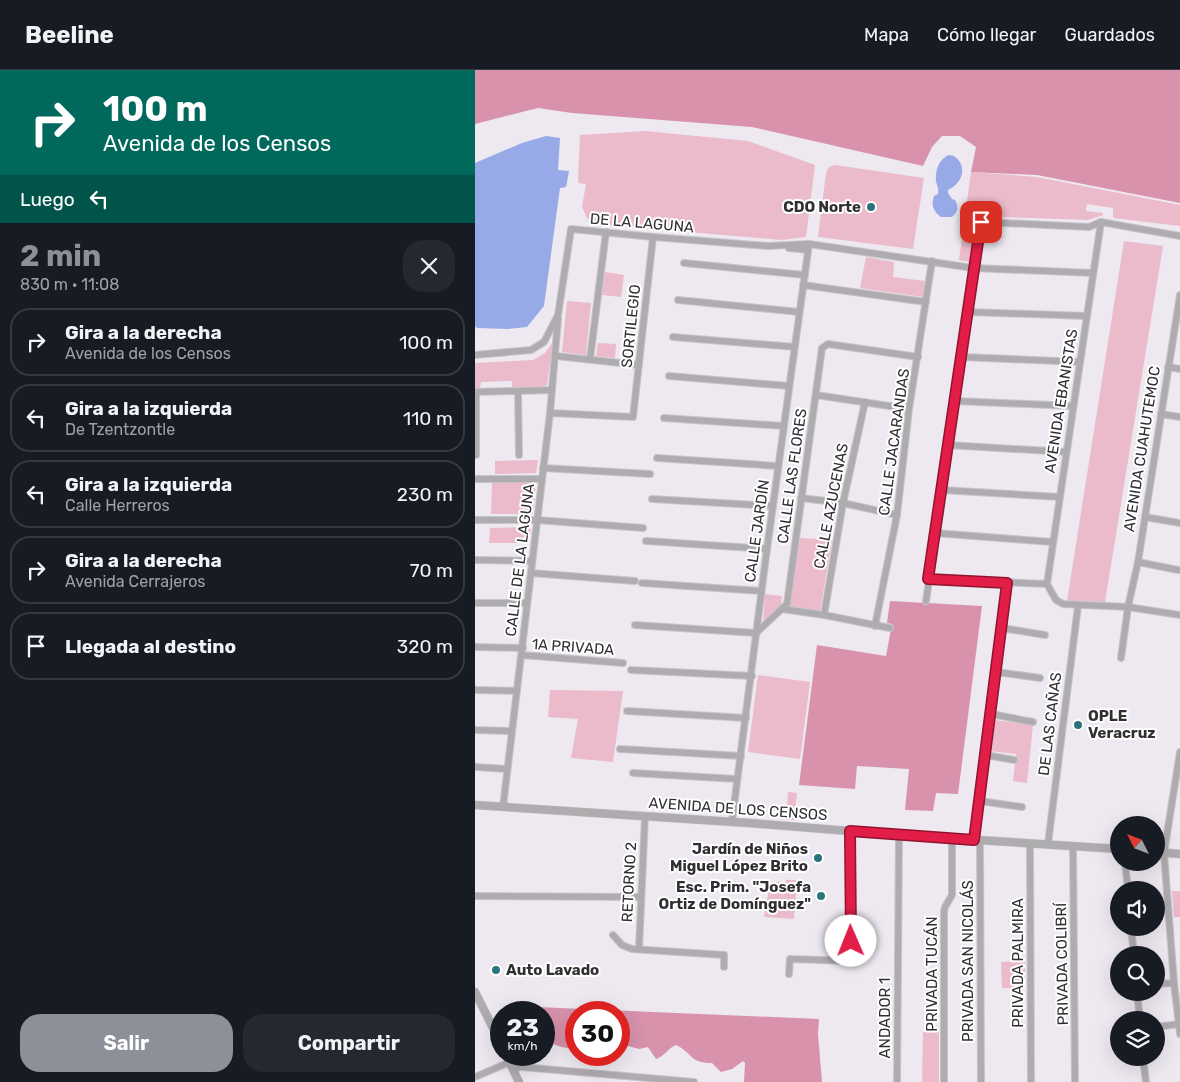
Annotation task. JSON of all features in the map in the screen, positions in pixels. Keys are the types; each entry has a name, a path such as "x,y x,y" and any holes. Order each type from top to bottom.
{"street":[{"path":"925,600 981,222 1089,227 1101,222 1180,236"},
{"name":"AVENIDA EBANISTAS","path":"1047,584 1101,222"},
{"name":"DE LA LAGUNA","path":"475,355 531,350 544,342 558,316 571,229 768,246 809,247 932,261 973,268 1093,273"},
{"path":"590,359 606,232"},
{"name":"SORTILEGIO","path":"550,413 633,418 653,237"},
{"name":"CALLE JARDÍN","path":"732,821 752,676 761,591 809,247"},
{"name":"CALLE JACARANDAS","path":"875,626 897,515 909,409 932,261"},
{"path":"684,263 805,275"},
{"path":"803,285 926,302"},
{"name":"AVENIDA CUAHUTEMOC","path":"1121,658 1180,295"},
{"path":"678,300 799,312"},
{"path":"968,312 1087,316"},
{"name":"CALLE DE LA LAGUNA","path":"503,807 550,413 558,316"},
{"path":"673,337 795,347"},
{"name":"CALLE LAS FLORES","path":"782,610 787,604 822,348 828,344 918,357"},
{"path":"556,356 639,364"},
{"path":"962,357 1081,362"},
{"path":"1168,367 1180,369"},
{"path":"669,376 789,386"},
{"path":"476,455 476,392 551,390"},
{"path":"518,391 519,455"},
{"path":"816,395 909,409"},
{"path":"955,401 1073,406"},
{"name":"CALLE AZUCENAS","path":"824,616 843,503 865,402"},
{"path":"1161,414 1180,418"},
{"path":"664,418 784,426"},
{"path":"948,445 1066,452"},
{"path":"657,458 778,466"},
{"path":"543,468 650,474"},
{"path":"475,479 542,479"},
{"path":"942,490 1060,497"},
{"path":"801,498 843,503 897,515"},
{"path":"652,499 773,506"},
{"path":"1145,517 1180,523"},
{"path":"475,520 537,520 643,528"},
{"path":"935,534 1052,542"},
{"path":"646,541 767,549"},
{"path":"475,560 532,561"},
{"path":"1138,562 1178,570"},
{"path":"531,573 761,591"},
{"path":"928,579 1047,584 1056,600 1063,604 1129,607 1180,615"},
{"name":"PRIVADA SAN NICOLÁS","path":"981,1082 977,840 980,801 1007,583"},
{"path":"475,603 527,604"},
{"name":"DE LAS CAÑAS","path":"1048,844 1077,606"},
{"path":"635,626 756,633 782,610 890,628"},
{"path":"1002,628 1045,635"},
{"name":"1A PRIVADA","path":"475,647 623,663"},
{"path":"631,670 752,676"},
{"path":"997,672 1039,678"},
{"path":"475,690 517,691"},
{"path":"627,710 746,718"},
{"path":"991,714 1033,722"},
{"path":"475,730 512,731"},
{"path":"620,749 741,756"},
{"path":"1165,827 1180,752"},
{"path":"986,755 1014,760"},
{"path":"475,767 507,769"},
{"path":"633,773 737,779"},
{"path":"980,801 1022,807"},
{"name":"AVENIDA DE LOS CENSOS","path":"475,805 732,821 899,835 1110,848"},
{"name":"RETORNO 2","path":"639,949 645,816"},
{"path":"789,974 790,959 851,961 850,831"},
{"name":"ANDADOR 1","path":"897,1082 899,835"},
{"name":"PRIVADA TUCÁN","path":"944,1082 944,912 952,894 952,838"},
{"name":"PRIVADA PALMIRA","path":"1030,843 1031,1082"},
{"name":"PRIVADA COLIBRÍ","path":"1073,846 1075,1082"},
{"path":"1165,852 1180,854"},
{"path":"1162,871 1180,1034"},
{"path":"475,896 640,897"},
{"path":"613,934 622,945 639,949 724,955 724,967"},
{"path":"1165,984 1174,983"},
{"path":"475,992 490,1022"},
{"path":"1165,1026 1179,1024"},
{"path":"475,1077 501,1066"},
{"path":"512,1066 519,1082"},
{"path":"519,1066 694,1082"},
{"path":"1144,1066 1146,1082"}],"shaded area":[{"path":"475,70 1180,70 1180,203 1037,175 971,172 976,147 960,136 942,136 932,147 923,166 752,127 572,113 538,108 475,124"},
{"path":"645,131 748,141 815,165 806,237 782,240 595,224 587,218 582,207 586,184 578,183 580,135"},
{"name":"CDO Norte","path":"835,165 924,178 913,249 818,237 826,173 829,167"},
{"path":"971,172 1037,177 1180,205 1180,226 1113,218 1113,208 1087,204 1086,211 1103,213 1103,215 1088,220 978,216 970,262 959,260"},
{"path":"1124,241 1163,246 1105,602 1067,601"},
{"path":"866,257 894,262 893,277 925,281 923,297 860,288"},
{"path":"605,272 624,275 621,297 602,295"},
{"path":"567,301 591,303 586,355 562,352"},
{"path":"553,342 547,385 512,388 512,381 481,382 480,388 475,388 475,363 533,360 545,353"},
{"path":"598,343 616,344 615,358 596,356"},
{"path":"538,460 536,473 495,474 495,461"},
{"path":"492,482 536,483 533,514 491,514"},
{"path":"531,527 529,543 489,543 490,528"},
{"path":"800,538 832,540 820,612 788,608"},
{"path":"765,594 782,596 781,605 763,624"},
{"path":"890,601 982,606 958,794 936,793 933,811 905,810 909,769 857,766 855,789 799,785 817,645 886,656 892,624 887,623"},
{"path":"758,675 810,682 800,759 748,752"},
{"path":"550,690 623,691 613,762 571,758 578,719 548,717"},
{"path":"994,720 1033,725 1027,783 1013,781 1016,754 990,751"},
{"path":"788,792 797,793 794,820 786,820"},
{"path":"786,880 797,880 794,919 764,917 770,882 786,882"},
{"path":"1172,891 1180,891 1180,917 1174,917"},
{"path":"1025,961 1025,988 1002,988 1001,962"},
{"path":"555,1008 565,1008 565,1047 555,1045"},
{"path":"630,1011 819,1019 818,1034 822,1082 744,1082 745,1063 743,1061 732,1069 721,1072 712,1063 705,1063 695,1059 676,1045 656,1059 648,1047 639,1049 630,1047"},
{"path":"939,1031 939,1082 922,1082 923,1032"}],"water":[{"path":"546,136 560,138 558,170 569,171 566,187 560,188 544,306 527,327 508,329 477,328 475,326 475,163 522,143"},
{"path":"949,155 954,156 958,160 961,165 962,174 957,183 948,190 952,199 955,200 957,211 952,217 941,217 934,210 933,205 934,196 938,194 936,173 940,162"}],"place":[{"name":"CDO Norte","path":"871,207"},
{"name":"OPLE Veracruz","path":"1078,725"},
{"name":"Jardín de Niños Miguel López Brito","path":"818,858"},
{"name":"Esc. Prim. \"Josefa Ortiz de Domínguez\"","path":"821,896"},
{"name":"Auto Lavado","path":"496,970"}],"route":[{"path":"851,941 850,831 974,840 1007,583 928,579 981,222"}]}
